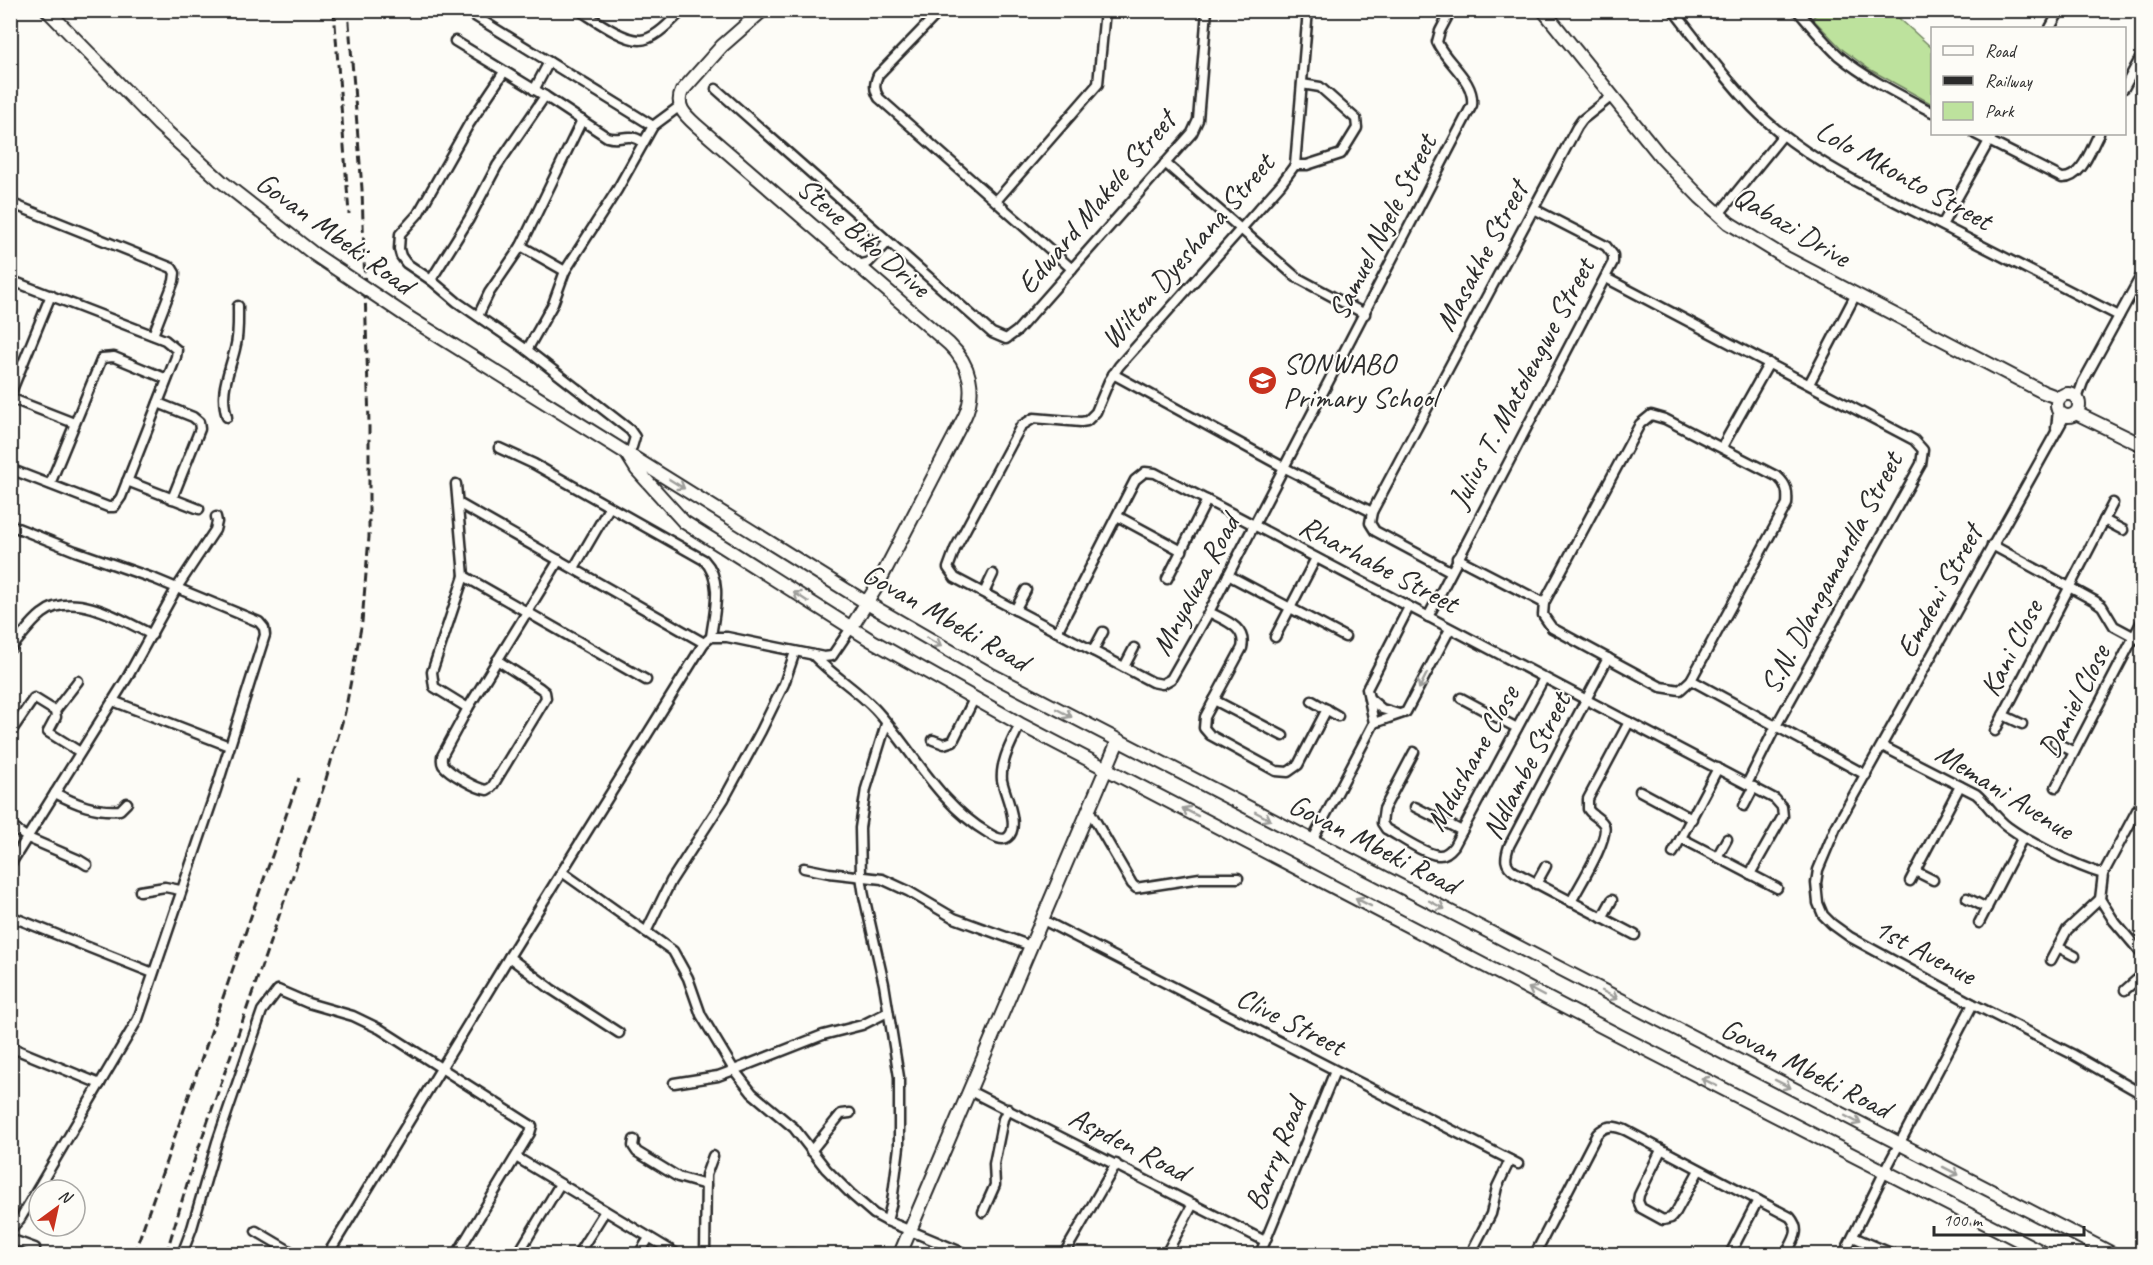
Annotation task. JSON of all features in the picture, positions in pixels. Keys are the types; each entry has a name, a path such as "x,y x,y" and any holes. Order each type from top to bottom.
{"main road":[{"name":"Govan Mbeki Road","path":"47,10 158,124 221,181 314,254 408,317 629,450 867,603 990,674 1118,741 2113,1254"},
{"path":"680,106 682,91 702,67 763,10"},
{"name":"Qabazi Drive","path":"1543,10 1662,158 1719,214 1737,228 1778,254 2142,445"},
{"name":"Steve Biko Drive","path":"680,106 691,120 865,267 957,352 970,379 968,411 900,542 851,628"},
{"name":"Govan Mbeki Road","path":"629,450 637,470 684,522 851,628 974,699 1620,1036 2046,1254"},
{"path":"900,1254 1118,741"}],"street":[{"path":"465,10 653,126"},
{"path":"579,10 616,32 640,40 654,34 683,10"},
{"path":"996,201 1098,84 1105,10"},
{"name":"Edward Makele Street","path":"888,242 992,333 1003,339 1008,338 1017,331 1192,133 1198,120 1207,10"},
{"name":"Wilton Dyeshana Street","path":"1308,10 1295,165 1281,184 1113,375 1372,512"},
{"name":"Lolo Mkonto Street","path":"1673,10 1740,93 1783,135 1838,172 2119,316"},
{"path":"1797,10 1825,42 1847,62 1879,83 1931,111"},
{"path":"2051,27 2060,10"},
{"path":"937,12 878,75 874,86 876,93 1072,269"},
{"name":"Samuel Ngele Street","path":"1285,468 1472,105 1472,93 1468,85 1444,56 1437,42 1447,12"},
{"path":"455,41 612,139 632,136 644,142"},
{"path":"2126,84 2142,55"},
{"path":"534,90 549,62"},
{"path":"504,72 469,124 418,214 400,234 400,256 457,302 527,350 630,430 635,437 629,450"},
{"path":"1295,165 1307,165 1341,154 1357,128 1353,115 1320,87 1302,84"},
{"path":"716,89 888,242 865,267"},
{"path":"431,280 469,219 497,166 545,96"},
{"name":"Masakhe Street","path":"1372,512 1577,127 1582,120 1612,96"},
{"path":"527,350 553,304 565,271 617,190 653,126 680,106"},
{"path":"478,316 489,293 521,246 582,120"},
{"path":"1719,214 1783,135"},
{"path":"1942,225 1991,137 2062,178 2067,178 2075,175 2098,135"},
{"path":"1165,163 1296,277 1365,314"},
{"path":"10,203 172,268 175,273 174,280 153,335"},
{"name":"Julius T. Matolengwe Street","path":"1428,617 1450,571 1606,278 1614,258 1611,250 1534,208"},
{"path":"521,246 565,271"},
{"name":"Emdeni Street","path":"1866,775 2142,274"},
{"name":"S.N. Dlangamandla Street","path":"1606,278 1914,440 1923,450 1921,464 1776,726 1750,785"},
{"path":"10,279 165,340 177,350 127,482 118,504 114,507 108,507 10,469"},
{"path":"1809,384 1856,294"},
{"path":"51,295 10,396 74,423"},
{"path":"227,417 223,403 226,378 236,347 238,306"},
{"path":"50,484 102,358 114,357 167,379"},
{"path":"1722,447 1769,363"},
{"name":"Mnyaluza Road","path":"1113,375 1096,412 1087,421 1034,418 1027,421 1016,433 953,554 948,568 955,578 1152,682 1162,684 1169,681 1209,612 1285,468"},
{"path":"158,404 193,417 199,422 200,429 172,499"},
{"path":"1651,415 1658,415 1722,447 1778,477 1785,484 1788,493 1787,504 1691,680 1680,690 1661,687 1552,628 1543,615 1544,603 1640,423 1651,415"},
{"path":"328,1254 509,957 707,640 717,589 716,581 708,565 700,557 534,464 499,448"},
{"name":"Rharhabe Street","path":"1057,632 1135,480 1145,472 1155,473 1779,802 1783,816 1750,874"},
{"path":"127,482 200,509"},
{"path":"456,484 464,576 432,678 434,687 468,708"},
{"path":"1167,579 1207,500"},
{"path":"458,503 707,640 728,637 795,652 832,656 851,628"},
{"name":"Kani Close","path":"1995,731 2113,503"},
{"path":"574,568 609,508"},
{"path":"1372,512 1370,523 1375,531 1450,571"},
{"path":"1116,516 1182,551"},
{"path":"10,866 113,701 176,589 215,530 216,517"},
{"path":"2104,520 2123,530"},
{"path":"10,525 259,622 264,628 265,635 216,790 138,1018 20,1220 10,1230"},
{"path":"1992,545 2102,606 2114,626 2138,639"},
{"path":"1275,637 1316,558"},
{"path":"1457,558 1544,603"},
{"path":"497,660 540,688 545,692 546,698 492,787 487,790 478,788 447,768 441,761 442,756 468,708 497,660 559,560"},
{"path":"984,593 993,574"},
{"path":"1228,575 1345,637"},
{"path":"464,576 646,680"},
{"path":"1015,610 1026,590"},
{"path":"10,649 41,614 52,607 67,604 87,607 114,616 152,635"},
{"path":"1312,842 1374,723 1367,689 1409,607"},
{"path":"1209,612 1238,629 1244,641 1205,717 1206,732 1281,773 1293,770 1298,765 1327,709"},
{"name":"Daniel Close","path":"2056,787 2138,639 2142,621"},
{"path":"1374,723 1402,714 1409,709 1450,629"},
{"name":"Mnyaluza Road","path":"1094,651 1103,632"},
{"name":"Mnyaluza Road","path":"1124,667 1134,648"},
{"path":"646,932 671,881 724,799 761,731 784,684 795,652"},
{"path":"813,655 875,710 934,785 956,809 995,837 1006,838 1011,832 1012,818 1002,774 1008,750 1020,724"},
{"name":"Ndlambe Street","path":"1608,658 1506,854 1505,862 1508,868 1536,884 1635,935"},
{"name":"Mdushane Close","path":"1414,752 1384,809 1382,823 1386,829 1439,855 1450,851 1462,831 1544,678"},
{"path":"1691,680 1866,775"},
{"path":"78,681 55,711 56,717 48,732 80,752"},
{"path":"1368,696 1382,709 1402,714"},
{"path":"10,733 34,698 55,711"},
{"path":"1461,698 1517,728"},
{"path":"933,740 944,744 953,741 974,699"},
{"path":"1214,700 1283,736"},
{"path":"113,701 229,746"},
{"path":"1312,701 1338,716"},
{"path":"2003,715 2022,724"},
{"path":"1571,902 1598,850 1605,831 1604,824 1588,809 1588,799 1629,722"},
{"path":"886,724 873,763 863,805 861,876 898,1065 900,1128 892,1202 887,1221"},
{"path":"2055,742 2074,752"},
{"name":"Memani Avenue","path":"1882,746 1985,801 2007,827 2024,837 2076,864 2103,874"},
{"path":"1673,853 1718,768"},
{"name":"1st Avenue","path":"1866,775 1827,845 1818,870 1816,894 1823,915 1850,937 1972,1004 2072,1054 2142,1094"},
{"path":"1744,806 1750,785"},
{"path":"1910,881 1960,786"},
{"path":"1640,791 1692,819"},
{"path":"55,793 76,804 96,810 120,810 127,803"},
{"path":"2141,806 2103,874 2100,899 2114,921 2142,954"},
{"path":"1415,807 1462,831"},
{"path":"1088,808 1132,884 1137,888 1200,878 1238,878"},
{"path":"10,826 28,838 87,865"},
{"path":"1979,923 2024,837"},
{"path":"1681,838 1777,888"},
{"path":"1717,857 1727,839"},
{"path":"1536,884 1546,866"},
{"path":"804,868 861,876 893,884 954,918 1031,946"},
{"path":"1915,871 1933,880"},
{"path":"562,872 673,951 681,964 696,1005 734,1070 752,1093 794,1128 811,1151 857,1200 887,1221 966,1254"},
{"path":"140,891 165,887 180,890"},
{"path":"1967,898 1987,908"},
{"path":"2051,960 2067,930 2100,899"},
{"path":"1602,918 1612,900"},
{"path":"10,916 153,973"},
{"name":"Clive Street","path":"1043,920 1514,1162 1497,1187 1491,1214 1474,1247"},
{"path":"2058,947 2075,956"},
{"path":"509,957 559,994 619,1033"},
{"path":"2125,990 2142,975"},
{"path":"182,1254 262,1011 278,990 308,1003 344,1013 368,1023 531,1126 530,1133 457,1254"},
{"path":"1844,1254 1972,1004"},
{"path":"674,1083 718,1076 823,1035 862,1025 888,1012"},
{"path":"10,1047 100,1084"},
{"name":"Barry Road","path":"1260,1254 1335,1071"},
{"name":"Aspden Road","path":"970,1091 1008,1108 1265,1240"},
{"path":"983,1212 995,1185 994,1164 1003,1119 1008,1108"},
{"path":"811,1151 842,1114 850,1113"},
{"path":"1535,1254 1597,1134 1602,1129 1612,1126 1619,1127 1790,1217 1796,1224 1797,1232 1786,1254"},
{"path":"634,1140 633,1146 637,1152 678,1177 706,1185"},
{"path":"1661,1149 1639,1195 1638,1201 1641,1208 1648,1212 1663,1220 1671,1218 1699,1170"},
{"path":"705,1254 707,1169 713,1156"},
{"path":"516,1157 677,1254"},
{"path":"1064,1254 1116,1164"},
{"path":"518,1254 560,1184"},
{"path":"1730,1254 1758,1200"},
{"path":"1166,1254 1193,1204"},
{"path":"578,1254 605,1211"},
{"path":"256,1232 295,1254"},
{"path":"1853,1237 1893,1254"},
{"path":"639,1254 649,1238"},
{"path":"10,1239 30,1245 34,1248 34,1254"},
{"path":"759,1254 794,1254"}],"green space":[{"path":"1821,11 1891,11 1931,47 1931,103 1869,69 1842,49 1812,18"}],"railway":[{"path":"334,10 349,214"},
{"path":"166,1254 193,1164 324,786 345,712 362,622 369,537 369,424 362,189 348,10"},
{"path":"134,1254 299,778"}],"place":[{"name":"SONWABO Primary School","path":"1262,380"}]}
